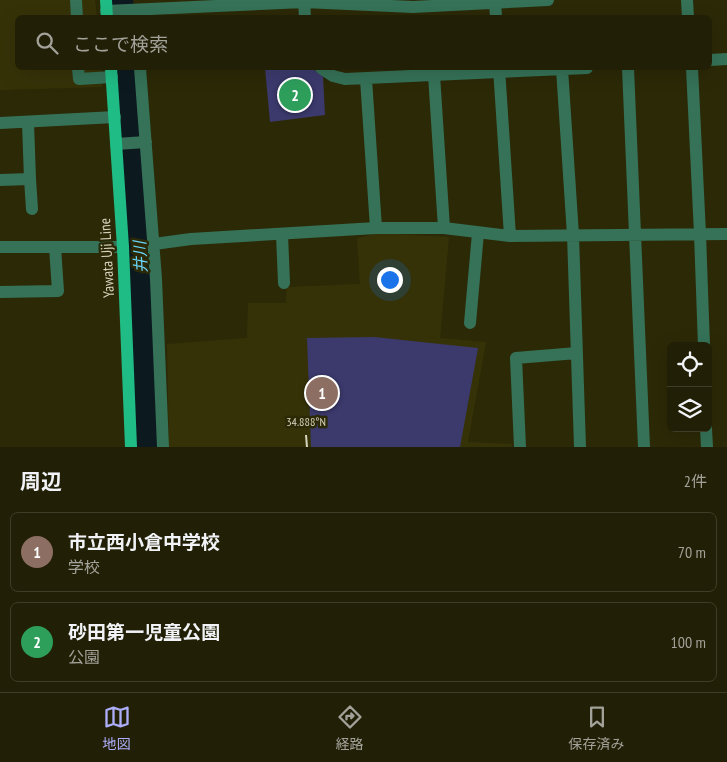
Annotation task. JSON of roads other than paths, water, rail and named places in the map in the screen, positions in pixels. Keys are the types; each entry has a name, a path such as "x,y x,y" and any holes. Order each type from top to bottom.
{"main road":[{"name":"Yawata Uji Line","path":"112,72 119,144 131,447"}],"street":[{"path":"76,0 76,15"},
{"path":"106,9 134,12 175,3 304,1 413,7 548,0"},
{"path":"687,0 688,15"},
{"path":"304,1 305,15"},
{"path":"495,2 496,15"},
{"path":"712,60 727,59"},
{"path":"78,70 79,79 112,72"},
{"path":"140,70 144,142 154,244 163,447"},
{"path":"324,70 333,76 346,79 434,75 489,70"},
{"path":"500,70 510,236"},
{"path":"562,70 573,236 580,447"},
{"path":"628,70 644,447"},
{"path":"692,70 704,342"},
{"path":"434,75 444,228"},
{"path":"366,78 376,228"},
{"path":"0,123 115,117"},
{"path":"28,123 32,209"},
{"path":"119,144 144,142"},
{"path":"0,180 30,179"},
{"path":"154,244 191,239 376,228 444,228 510,236 727,234"},
{"path":"470,323 478,233"},
{"path":"282,234 284,283"},
{"path":"0,247 123,246"},
{"path":"0,292 58,291 55,247"},
{"path":"520,447 516,358 577,353"},
{"path":"706,432 707,447"}],"waterway":[{"name":"井川","path":"121,0 123,15"},
{"name":"井川","path":"126,70 140,256 147,447"}],"place":[{"name":"砂田第一児童公園","path":"295,95"},
{"name":"市立西小倉中学校","path":"322,393"}]}
